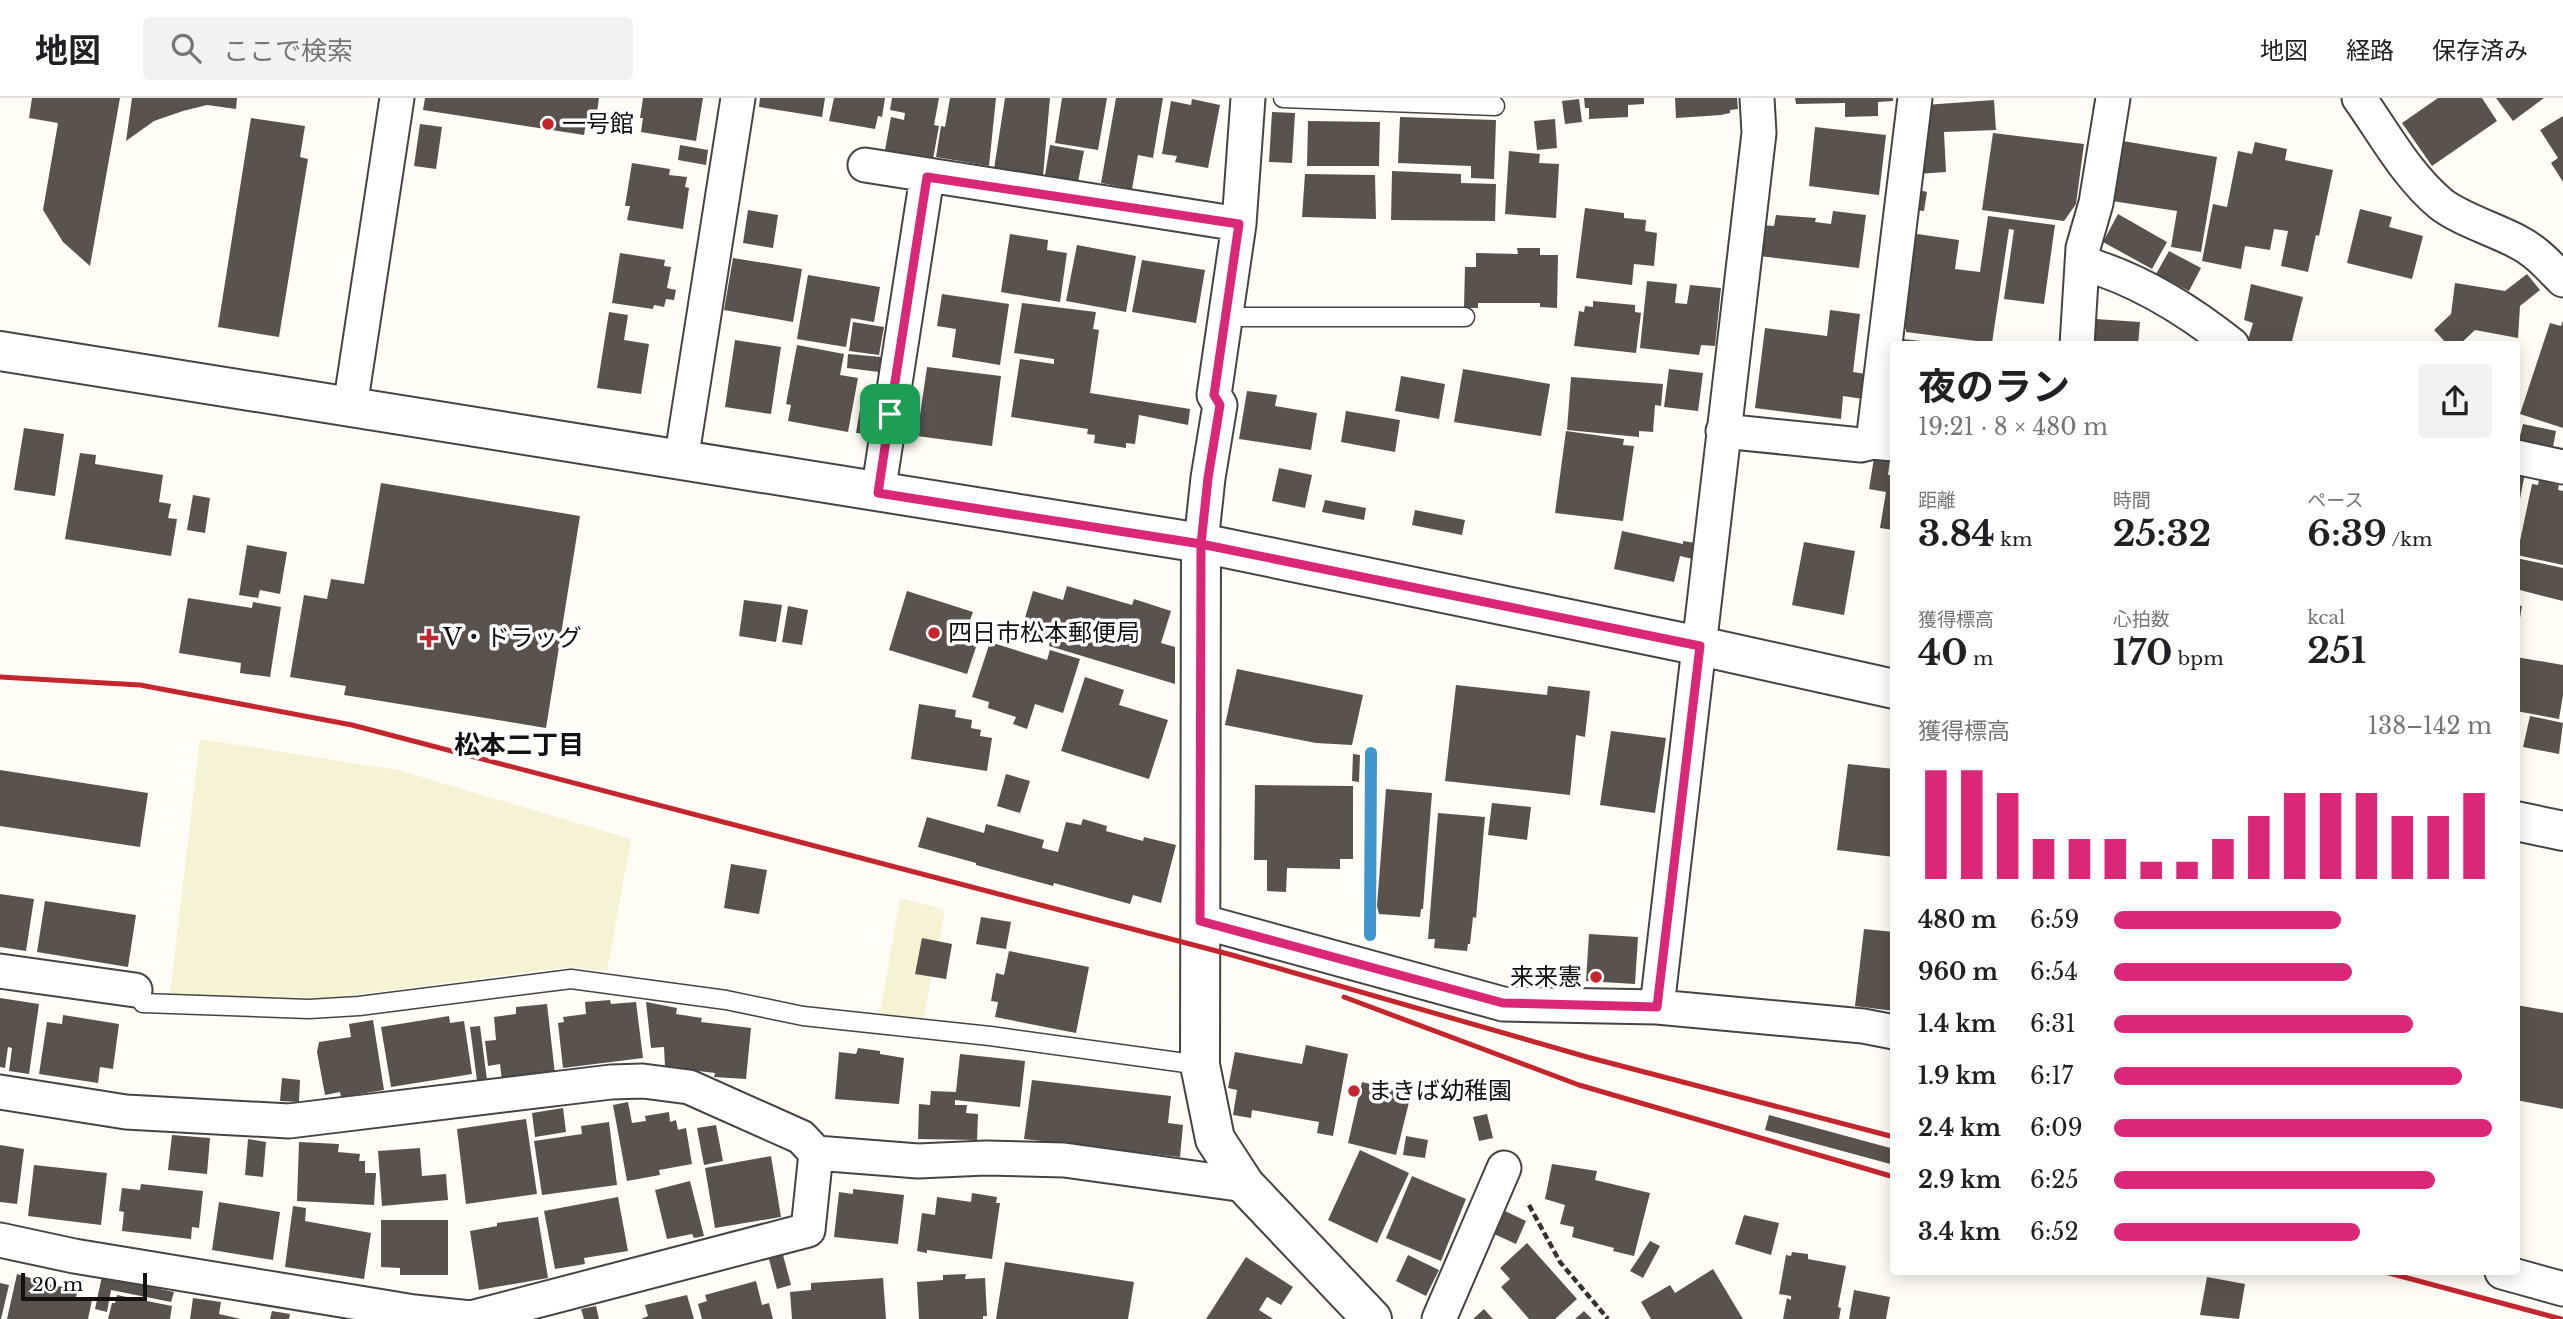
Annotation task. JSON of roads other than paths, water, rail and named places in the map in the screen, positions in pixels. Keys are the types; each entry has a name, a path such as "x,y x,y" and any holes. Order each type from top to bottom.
{"street":[{"path":"350,407 397,98"},
{"path":"681,461 738,98"},
{"path":"1248,98 1239,224 1214,395 1220,405 1201,544 1198,947 1200,1065 1215,1139 1245,1185 1372,1319"},
{"path":"1657,1007 1759,133 1757,98"},
{"path":"1892,341 1915,98"},
{"path":"2077,341 2083,248 2096,203 2113,98"},
{"path":"2359,98 2374,123 2420,183 2442,205 2521,243 2543,259 2563,280"},
{"path":"865,165 927,177 1239,224"},
{"path":"878,493 927,177"},
{"path":"2082,263 2111,271 2201,320 2227,341"},
{"path":"0,351 1201,544 1700,646 1890,688"},
{"path":"1723,430 1861,444 1883,443 1890,368"},
{"path":"2520,458 2563,467"},
{"path":"2520,822 2563,831"},
{"path":"1200,921 1503,1003 1657,1007 1863,1026 1890,1031"},
{"path":"0,971 135,990"},
{"path":"0,1092 126,1111 289,1121 611,1082 643,1081 689,1087 722,1100 801,1137 816,1153 918,1161 986,1158 1064,1160 1245,1185"},
{"path":"0,1240 74,1256 319,1297 471,1318 808,1230 816,1153"},
{"path":"1438,1319 1504,1168"},
{"path":"2513,1275 2563,1289"}],"lane":[{"path":"1283,98 1495,106"},
{"path":"1226,317 1465,317"},
{"path":"135,990 143,1003 309,1009 359,1006 571,979 726,1000 803,1016 990,1036 1200,1065"}],"waterway":[{"path":"1370,935 1371,753"}],"railway":[{"path":"0,677 140,685 352,725 1232,955 1587,1057 1890,1136"},
{"path":"1344,997 1579,1085 1890,1176"},
{"path":"2396,1275 2561,1319"}],"place":[{"name":"一号館","path":"548,124"},
{"name":"四日市松本郵便局","path":"934,633"},
{"name":"V・ドラッグ","path":"429,638"},
{"name":"来来憲","path":"1596,977"},
{"name":"まきば幼稚園","path":"1354,1091"}],"district":[{"name":"松本二丁目","path":"519,745"}]}
